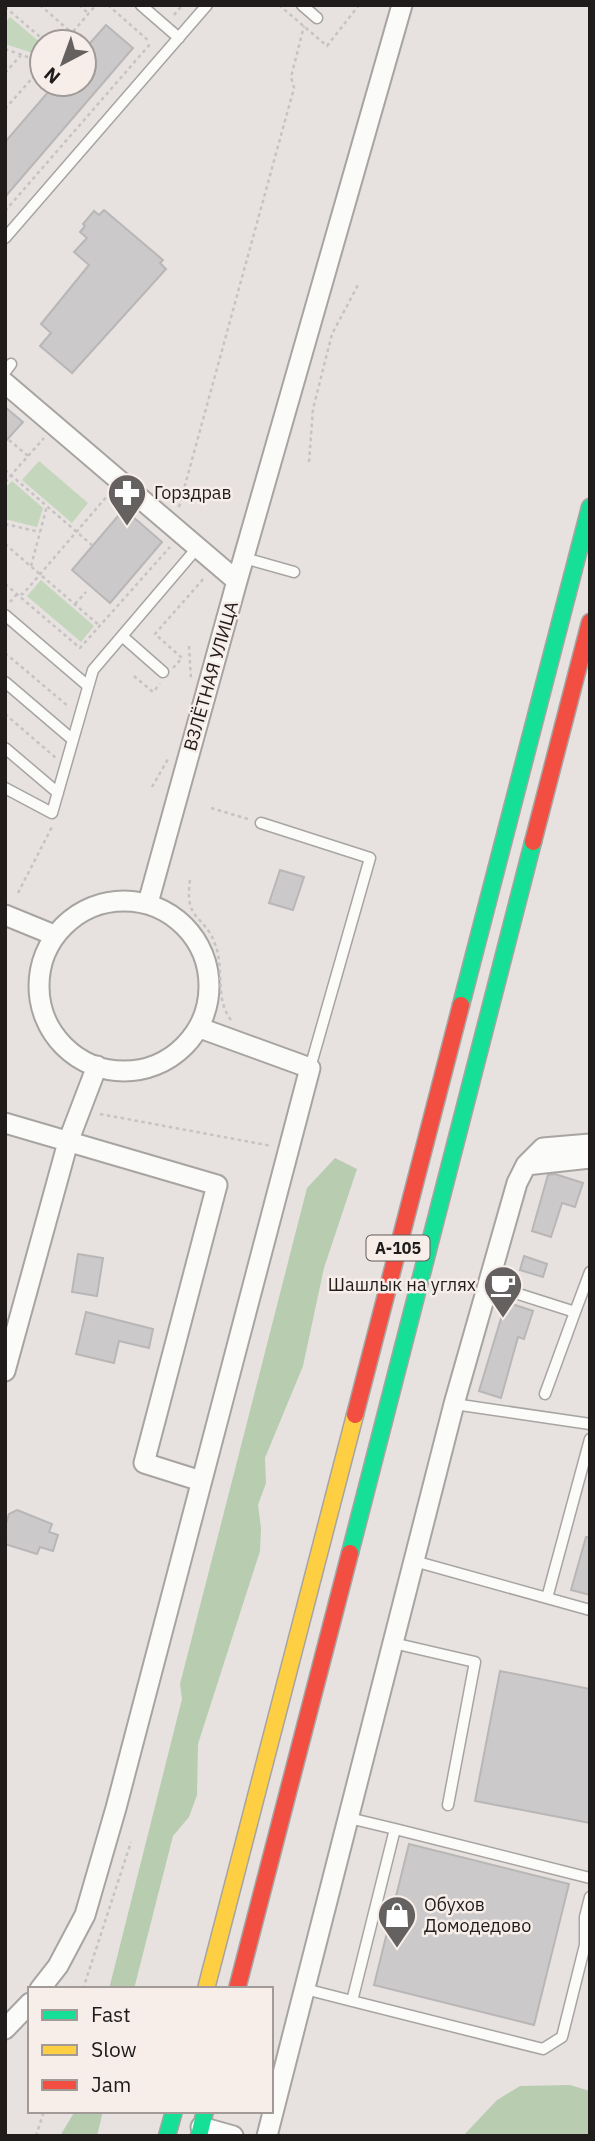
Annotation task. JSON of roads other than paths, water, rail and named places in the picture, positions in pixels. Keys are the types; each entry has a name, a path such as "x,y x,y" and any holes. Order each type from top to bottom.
{"highway":[{"name":"А-105","path":"207,1987 590,507"},
{"name":"А-105","path":"238,1987 590,622"},
{"path":"167,2136 173,2113"}],"street":[{"path":"237,581 402,5"},
{"name":"ВЗЛЁТНАЯ УЛИЦА","path":"7,373 173,527 192,555 237,581 148,903"},
{"path":"113,900 148,903 176,916 197,939 208,967 209,998 200,1028 177,1054 146,1069 111,1071 78,1059 53,1034 39,1002 40,967 54,935 80,912 113,900"},
{"path":"5,915 54,935"},
{"path":"42,1987 58,1966 85,1915 116,1808 310,1068 200,1028"},
{"path":"5,1371 68,1142 97,1066"},
{"path":"5,1123 218,1185 144,1463 201,1480"},
{"path":"273,2113 454,1404 486,1284 517,1183 526,1165 543,1148 590,1144"},
{"path":"526,1165 590,1158"},
{"path":"5,2029 28,2005"},
{"path":"267,2136 273,2113"},
{"path":"202,2125 233,2136"}],"lane":[{"path":"141,5 178,38"},
{"path":"5,237 207,5"},
{"path":"302,5 317,18"},
{"path":"5,788 52,813 93,670 192,555"},
{"path":"244,558 294,572"},
{"path":"5,615 88,686"},
{"path":"122,636 165,673"},
{"path":"5,682 73,740"},
{"path":"5,748 58,793"},
{"path":"261,823 370,858 310,1068"},
{"path":"545,1394 590,1272"},
{"path":"486,1284 575,1312"},
{"path":"454,1404 590,1424"},
{"path":"547,1598 590,1439"},
{"path":"414,1561 590,1610"},
{"path":"393,1643 475,1662 448,1805"},
{"path":"349,1818 590,1878"},
{"path":"352,2001 394,1829"},
{"path":"305,1989 543,2049 562,2038 585,1945 585,1917 590,1897"}],"place":[{"name":"Горздрав","path":"127,527"},
{"name":"Шашлык на углях","path":"503,1319"},
{"name":"Обухов Домодедово","path":"397,1949"}]}
